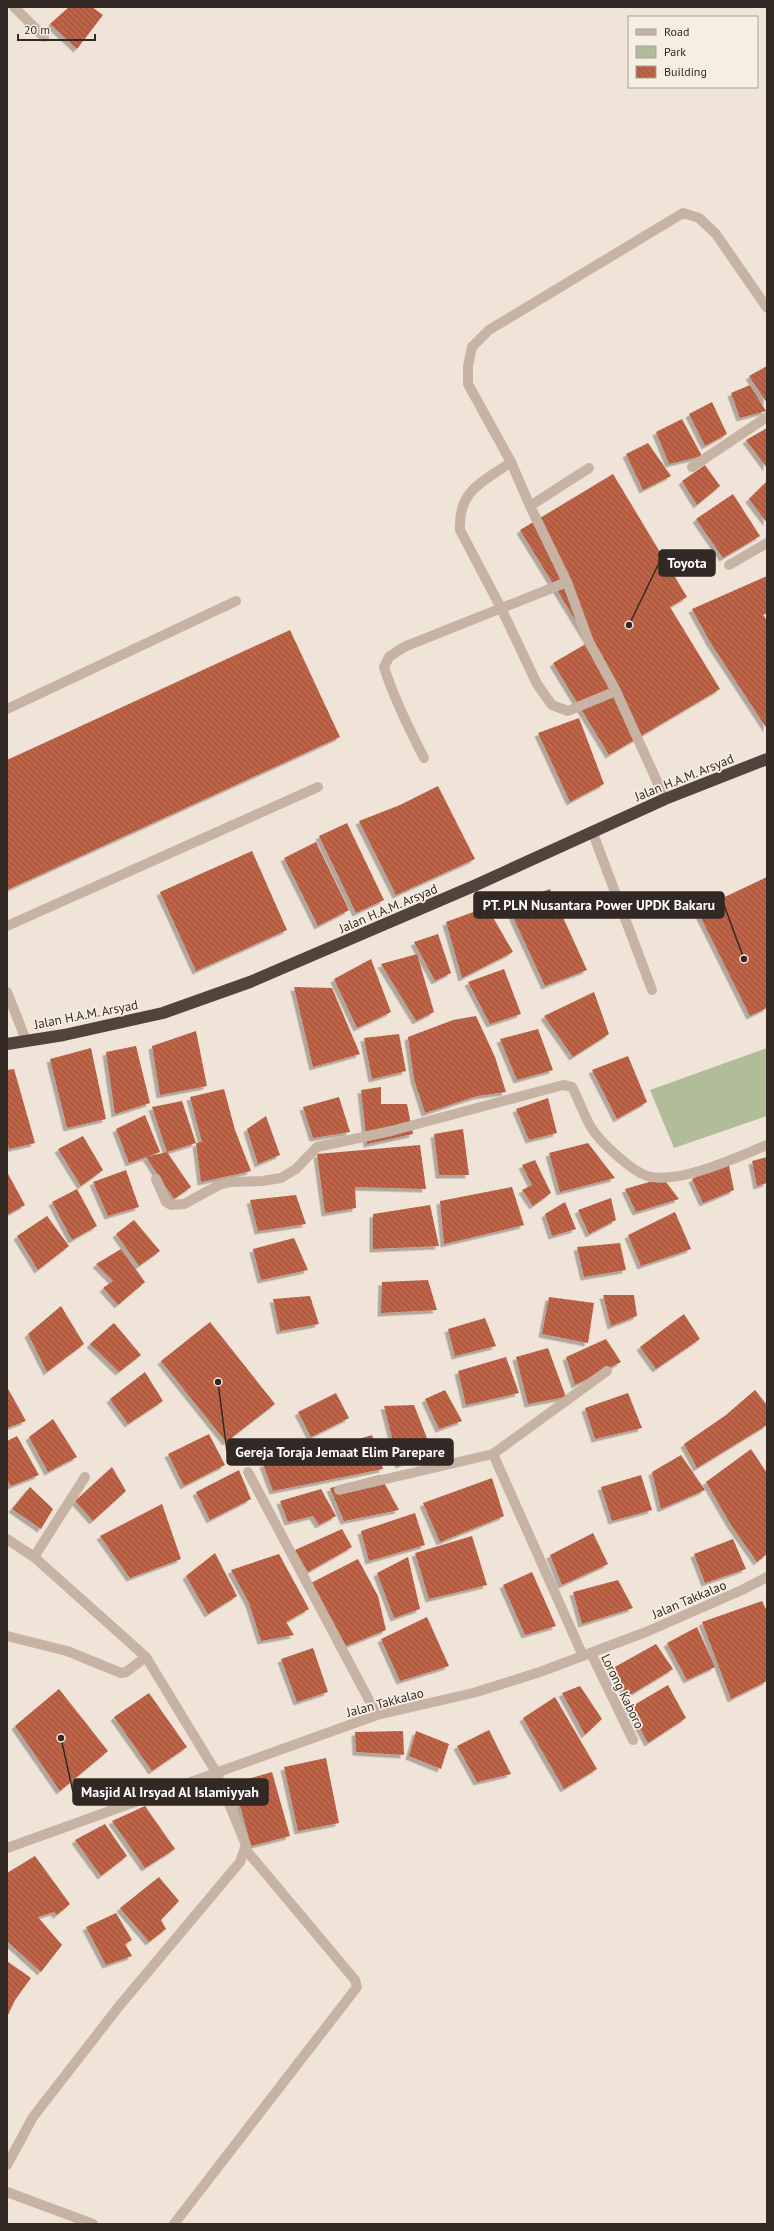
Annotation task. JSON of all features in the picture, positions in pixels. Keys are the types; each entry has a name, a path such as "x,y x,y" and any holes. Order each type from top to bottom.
{"highway":[{"name":"Jalan H.A.M. Arsyad","path":"7,1044 64,1035 163,1013 250,982 476,885 665,799 767,759"}],"street":[{"path":"14,7 44,37"},
{"path":"665,799 616,691 589,642 567,582 530,506 511,462 468,384 468,366 472,346 489,330 683,213 699,218 716,234 767,308"},
{"path":"692,467 767,416"},
{"path":"511,462 474,488 463,500 459,518 460,530 501,608 537,684 552,705 568,711 616,691"},
{"path":"530,506 589,468"},
{"path":"729,565 767,543"},
{"path":"424,758 408,728 388,680 384,667 389,657 404,647 567,582"},
{"path":"7,709 236,601"},
{"path":"7,926 318,788"},
{"path":"592,831 652,990"},
{"path":"7,992 26,1040"},
{"path":"156,1179 166,1202 170,1205 184,1204 225,1183 281,1178 296,1169 318,1147 391,1131 563,1084 572,1087 594,1133 624,1160 646,1176 662,1178 703,1171 767,1145"},
{"path":"340,1490 493,1454 607,1371"},
{"name":"Lorong Kaboro","path":"493,1454 587,1655 633,1740"},
{"path":"248,1472 377,1715"},
{"path":"34,1557 85,1477"},
{"path":"7,1539 34,1557 146,1657 216,1772 246,1845 246,1850 240,1862 120,2006 33,2117 7,2165"},
{"name":"Jalan Takkalao","path":"7,1848 377,1715 473,1693 587,1655 742,1590 767,1577"},
{"path":"7,1636 67,1651 115,1672 126,1672 146,1657"},
{"path":"174,2224 357,1987 355,1980 246,1850"},
{"path":"7,2192 93,2224"}],"green space":[{"path":"767,1048 767,1116 674,1148 650,1090"}],"building":[{"path":"69,7 92,7 103,15 77,49 50,24"},
{"path":"767,366 767,403 749,376"},
{"path":"750,385 766,411 740,418 731,393"},
{"path":"712,402 727,434 705,446 689,414"},
{"path":"682,419 702,456 669,464 656,432"},
{"path":"767,428 767,468 746,440"},
{"path":"648,443 671,476 643,490 626,454"},
{"path":"705,465 720,486 697,505 682,481"},
{"path":"613,474 687,597 670,607 720,689 609,755 553,663 589,642 520,530"},
{"path":"767,481 767,523 749,499"},
{"path":"733,494 760,536 723,558 696,519"},
{"path":"767,576 767,613 763,615 767,620 767,729 710,642 692,609"},
{"path":"290,630 340,737 7,890 7,760"},
{"path":"579,718 604,784 570,802 538,733"},
{"path":"438,786 475,859 396,895 359,821 400,805"},
{"path":"347,823 384,900 356,913 319,836"},
{"path":"316,842 349,910 318,926 284,858"},
{"path":"252,851 287,930 196,971 160,892"},
{"path":"767,877 767,1008 750,1016 697,910"},
{"path":"550,889 587,970 545,986 507,904"},
{"path":"487,907 513,952 462,978 446,922"},
{"path":"438,934 451,973 435,981 414,942"},
{"path":"417,954 434,1012 416,1021 381,964"},
{"path":"371,959 391,1012 357,1028 334,979"},
{"path":"504,969 521,1014 490,1024 468,982"},
{"path":"294,987 332,988 360,1054 313,1067"},
{"path":"594,992 609,1034 573,1057 544,1016"},
{"path":"476,1016 495,1057 506,1092 477,1096 425,1113 414,1079 408,1037 453,1020"},
{"path":"538,1029 553,1070 517,1080 500,1039"},
{"path":"196,1031 207,1086 160,1095 152,1046"},
{"path":"399,1034 406,1071 372,1079 364,1038"},
{"path":"136,1046 150,1103 115,1114 106,1052"},
{"path":"91,1048 106,1119 67,1128 50,1059"},
{"path":"628,1056 647,1102 617,1119 592,1070"},
{"path":"14,1069 35,1143 9,1149 7,1141 7,1070"},
{"path":"381,1087 381,1104 407,1104 413,1134 367,1144 361,1090"},
{"path":"224,1089 235,1130 251,1171 201,1182 196,1143 202,1142 190,1097"},
{"path":"339,1097 350,1132 313,1138 303,1107"},
{"path":"548,1098 557,1133 529,1140 516,1109"},
{"path":"182,1101 196,1143 167,1152 152,1107"},
{"path":"145,1115 160,1152 129,1163 116,1129"},
{"path":"266,1116 280,1155 258,1164 247,1129"},
{"path":"463,1129 469,1175 439,1175 434,1134"},
{"path":"83,1136 103,1170 81,1186 58,1149"},
{"path":"588,1143 615,1178 560,1192 549,1153"},
{"path":"420,1145 426,1189 355,1187 356,1208 325,1213 317,1154"},
{"path":"167,1152 191,1187 174,1199 146,1157"},
{"path":"767,1157 767,1183 757,1186 752,1161"},
{"path":"535,1160 551,1193 533,1206 522,1190 532,1185 522,1165"},
{"path":"728,1161 734,1190 703,1203 692,1179"},
{"path":"126,1170 139,1207 108,1216 93,1182"},
{"path":"7,1172 25,1205 7,1215"},
{"path":"663,1178 679,1199 636,1212 625,1189"},
{"path":"512,1187 524,1225 444,1244 440,1201"},
{"path":"77,1189 97,1226 72,1240 52,1202"},
{"path":"296,1195 306,1224 258,1231 250,1200"},
{"path":"611,1198 616,1220 589,1234 578,1210"},
{"path":"565,1202 576,1229 552,1236 545,1214"},
{"path":"430,1205 439,1246 373,1249 373,1214"},
{"path":"675,1212 691,1249 641,1266 628,1235"},
{"path":"47,1216 69,1246 38,1270 17,1236"},
{"path":"134,1220 160,1251 139,1266 116,1234"},
{"path":"294,1238 308,1270 261,1280 253,1249"},
{"path":"620,1243 626,1270 584,1277 577,1247"},
{"path":"121,1249 145,1282 118,1305 103,1288 113,1281 96,1264"},
{"path":"428,1280 437,1310 381,1313 382,1282"},
{"path":"603,1295 634,1295 637,1316 611,1326"},
{"path":"310,1296 319,1324 280,1331 273,1299"},
{"path":"549,1297 594,1303 588,1343 542,1334"},
{"path":"61,1306 84,1344 47,1372 28,1334"},
{"path":"684,1314 700,1339 656,1369 640,1347"},
{"path":"485,1318 496,1346 455,1356 448,1329"},
{"path":"210,1322 275,1404 226,1442 161,1361"},
{"path":"114,1323 141,1355 119,1372 90,1344"},
{"path":"606,1339 621,1362 575,1385 566,1357"},
{"path":"548,1348 566,1397 528,1404 516,1357"},
{"path":"506,1357 519,1393 466,1405 458,1371"},
{"path":"145,1372 163,1401 128,1424 110,1399"},
{"path":"7,1387 26,1421 7,1428"},
{"path":"445,1390 462,1421 439,1429 425,1399"},
{"path":"755,1390 767,1405 767,1425 697,1468 684,1444 726,1415"},
{"path":"336,1393 349,1418 311,1437 298,1412"},
{"path":"628,1393 642,1428 595,1439 585,1408"},
{"path":"414,1405 432,1451 399,1465 384,1406"},
{"path":"53,1419 77,1457 48,1472 29,1437"},
{"path":"209,1434 225,1465 184,1486 168,1454"},
{"path":"372,1435 383,1469 273,1491 263,1464 276,1460 277,1447 288,1446 289,1453 319,1451"},
{"path":"17,1436 39,1475 11,1486 7,1480 7,1441"},
{"path":"751,1449 767,1473 767,1554 757,1562 731,1525 706,1482"},
{"path":"681,1455 705,1490 661,1509 652,1472"},
{"path":"112,1467 126,1491 93,1521 75,1501"},
{"path":"239,1470 251,1499 210,1520 196,1492"},
{"path":"380,1475 399,1510 344,1521 330,1488"},
{"path":"641,1475 652,1510 612,1521 601,1487"},
{"path":"492,1478 504,1516 440,1542 423,1503"},
{"path":"30,1487 53,1509 41,1529 12,1509"},
{"path":"321,1489 336,1516 319,1525 313,1516 288,1522 280,1501"},
{"path":"162,1504 181,1559 130,1578 100,1536"},
{"path":"415,1513 425,1545 369,1561 361,1531"},
{"path":"342,1529 352,1547 308,1572 295,1550"},
{"path":"593,1533 608,1564 562,1585 550,1555"},
{"path":"472,1536 487,1585 429,1599 415,1553"},
{"path":"733,1539 746,1569 705,1583 694,1554"},
{"path":"215,1553 237,1596 208,1614 186,1576"},
{"path":"279,1554 309,1609 286,1622 294,1635 261,1641 249,1603 231,1570"},
{"path":"408,1557 420,1609 394,1618 377,1573"},
{"path":"358,1559 378,1596 386,1630 341,1648 311,1583"},
{"path":"532,1572 556,1626 525,1635 503,1585"},
{"path":"618,1580 633,1608 582,1624 573,1592"},
{"path":"762,1601 767,1611 767,1681 731,1699 702,1622"},
{"path":"427,1617 449,1666 400,1681 381,1639"},
{"path":"697,1627 715,1667 687,1680 667,1643"},
{"path":"656,1644 673,1669 627,1697 613,1668"},
{"path":"313,1648 328,1692 297,1702 281,1659"},
{"path":"668,1685 686,1718 648,1743 629,1708"},
{"path":"580,1686 602,1719 585,1735 562,1693"},
{"path":"59,1689 108,1751 60,1791 15,1726"},
{"path":"149,1693 187,1747 152,1771 114,1717"},
{"path":"555,1697 597,1769 564,1789 523,1718"},
{"path":"489,1730 511,1774 477,1782 457,1746"},
{"path":"403,1731 404,1755 356,1752 355,1732"},
{"path":"416,1731 449,1744 441,1769 409,1756"},
{"path":"326,1758 339,1823 298,1831 284,1767"},
{"path":"272,1772 290,1836 251,1846 234,1783"},
{"path":"145,1806 175,1849 145,1868 112,1821"},
{"path":"105,1824 127,1856 101,1876 75,1840"},
{"path":"35,1856 70,1904 57,1915 54,1912 38,1917 62,1945 41,1972 7,1941 7,1873"},
{"path":"159,1877 179,1901 161,1920 166,1929 149,1942 120,1908"},
{"path":"116,1913 132,1940 125,1944 132,1956 106,1965 86,1927"},
{"path":"7,1961 31,1978 15,2000 7,2017"}],"place":[{"name":"Toyota","path":"629,625"},
{"name":"PT. PLN Nusantara Power UPDK Bakaru","path":"744,959"},
{"name":"Gereja Toraja Jemaat Elim Parepare","path":"218,1382"},
{"name":"Masjid Al Irsyad Al Islamiyyah","path":"61,1738"}]}
